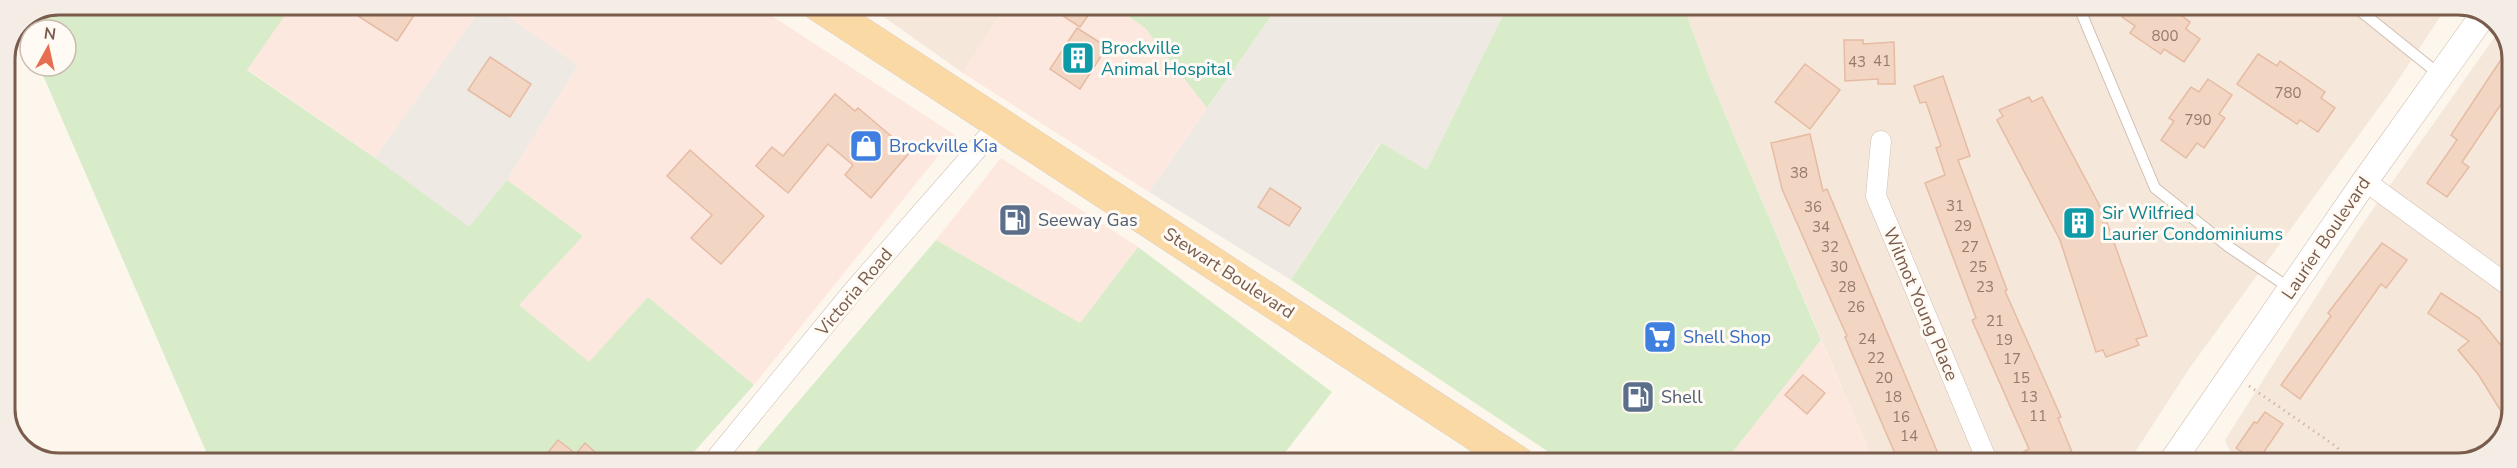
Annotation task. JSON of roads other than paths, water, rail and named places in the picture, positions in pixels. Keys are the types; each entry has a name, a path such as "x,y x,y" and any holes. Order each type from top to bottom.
{"main road":[{"name":"Stewart Boulevard","path":"833,15 1504,453"}],"street":[{"name":"Laurier Boulevard","path":"2178,453 2365,181 2479,21"},
{"name":"Victoria Road","path":"720,453 853,291 999,123"},
{"name":"Wilmot Young Place","path":"1881,141 1876,196 1984,453"},
{"path":"2365,181 2502,281"}],"lane":[{"path":"2082,15 2155,188 2229,247 2291,289"},
{"path":"2365,15 2440,75"}],"place":[{"name":"Brockville Animal Hospital","path":"1078,58"},
{"name":"Brockville Kia","path":"866,146"},
{"name":"Seeway Gas","path":"1015,220"},
{"name":"Sir Wilfried Laurier Condominiums","path":"2079,223"},
{"name":"Shell Shop","path":"1660,337"},
{"name":"Shell","path":"1638,397"}]}
